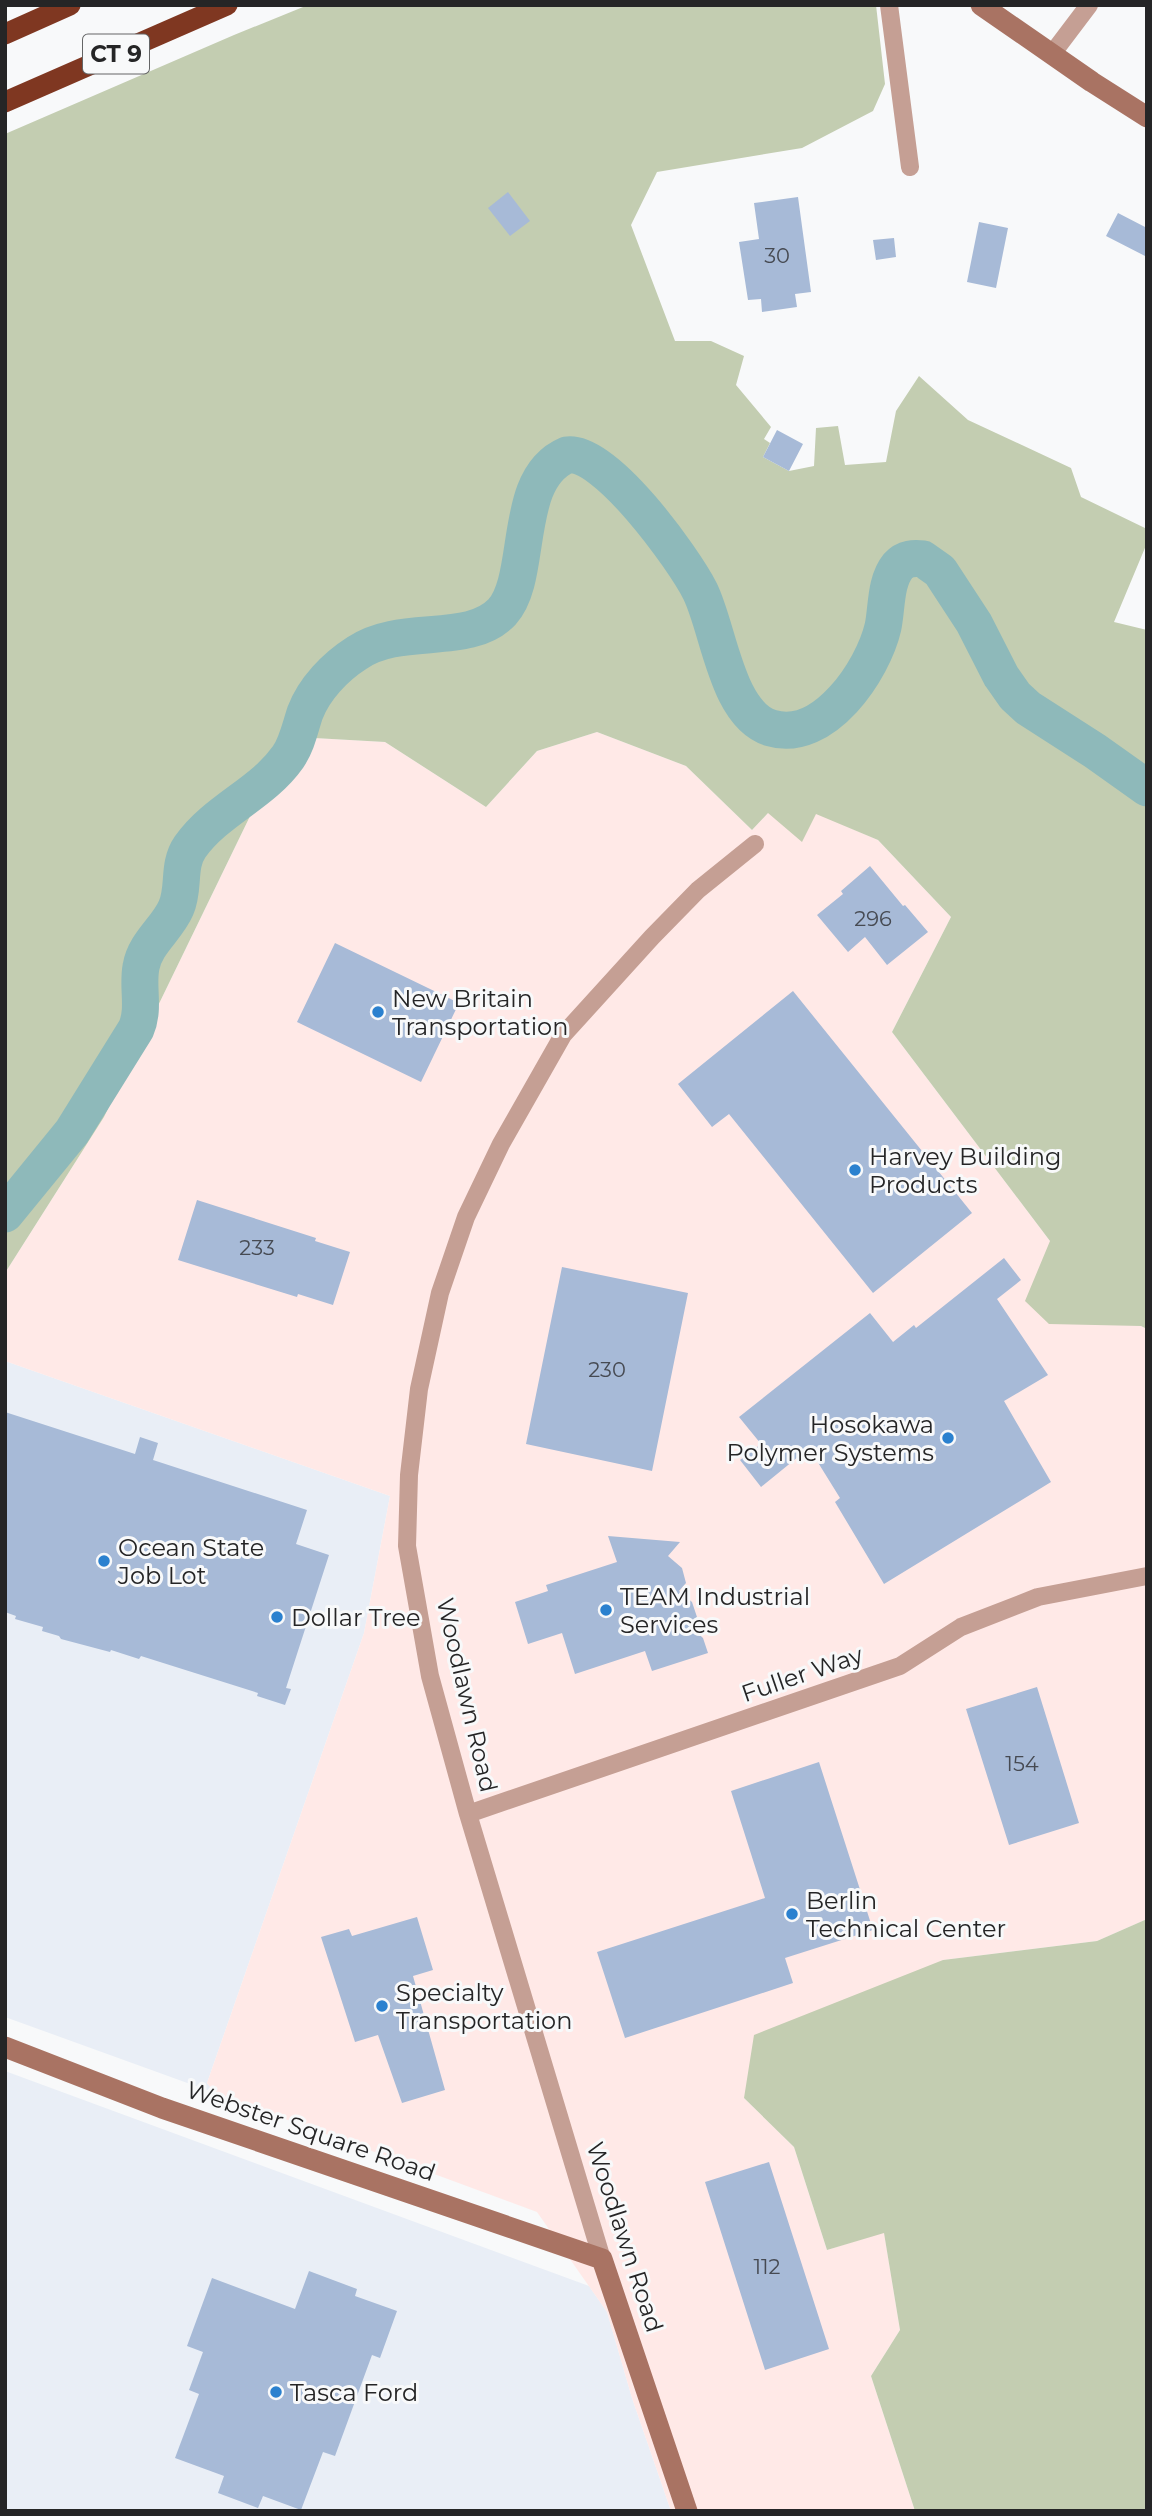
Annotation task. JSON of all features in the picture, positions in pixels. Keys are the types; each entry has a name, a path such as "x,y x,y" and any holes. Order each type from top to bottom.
{"highway":[{"name":"CT 9","path":"5,34 70,5"},
{"name":"CT 9","path":"5,102 227,5"}],"street":[{"path":"889,5 910,167"},
{"path":"981,5 1147,117"},
{"path":"1052,54 1089,5"},
{"name":"Woodlawn Road","path":"687,2511 602,2259 468,1814 430,1676 407,1546 409,1475 419,1389 440,1293 466,1217 501,1144 563,1035 689,899 755,844"},
{"name":"Fuller Way","path":"468,1814 901,1666 961,1627 1038,1597 1147,1576"},
{"name":"Webster Square Road","path":"5,2047 162,2108 602,2259"}],"shaded area":[{"path":"597,732 686,766 752,830 768,813 816,813 878,840 951,917 892,1032 1050,1241 1147,1329 1147,1919 1097,1941 943,1960 744,2098 794,2147 827,2250 884,2232 900,2330 871,2376 915,2511 671,2511 632,2398 607,2312 537,2212 215,2093 207,2083 364,1633 390,1496 5,1361 5,1273 104,1117 253,810 315,738 385,742 486,807 537,751"},
{"path":"5,1361 390,1496 364,1633 207,2083 215,2093 5,2017"},
{"path":"5,2071 589,2286 607,2312 632,2398 671,2511 5,2511"}],"green space":[{"path":"308,5 876,5 885,84 873,111 802,148 657,172 631,225 675,341 711,341 744,356 736,385 771,427 764,439 770,443 763,457 789,471 814,466 816,428 838,426 845,465 886,462 896,411 919,376 968,420 1071,468 1081,497 1147,529 1147,543 1114,622 1147,630 1147,1329 1141,1326 1049,1324 1025,1301 1050,1241 892,1032 951,917 878,840 816,814 802,842 768,813 752,830 686,766 597,732 537,751 486,807 385,742 314,738 253,810 104,1117 5,1273 5,134"},
{"path":"1147,1919 1147,2511 915,2511 871,2376 900,2330 884,2233 827,2250 794,2147 744,2098 754,2035 943,1960 1097,1941"}],"building":[{"path":"508,192 530,221 510,236 488,208"},
{"path":"798,197 811,292 795,294 797,307 762,312 761,299 748,300 739,242 759,239 754,203"},
{"path":"1118,213 1147,228 1147,257 1106,236"},
{"path":"979,222 1008,228 996,288 967,282"},
{"path":"894,238 896,257 876,260 873,240"},
{"path":"777,430 803,444 789,471 763,457"},
{"path":"870,866 928,932 887,965 865,937 848,952 817,915 843,894 841,891"},
{"name":"New Britain Transportation","path":"335,943 459,1003 421,1082 297,1022"},
{"name":"Harvey Building Products","path":"793,991 972,1213 873,1293 729,1114 712,1127 678,1084"},
{"path":"197,1200 316,1238 315,1241 350,1252 333,1305 298,1294 297,1297 178,1260"},
{"path":"1004,1258 1021,1280 997,1299 1048,1375 1004,1401 1051,1482 884,1584 835,1502 840,1498 809,1448 761,1487 740,1460 761,1444 739,1417 870,1313 893,1342 914,1325 916,1328"},
{"path":"562,1267 688,1293 652,1471 526,1444"},
{"path":"5,1412 135,1454 140,1437 158,1443 153,1460 307,1510 296,1544 329,1555 286,1688 291,1689 285,1705 257,1696 258,1693 141,1656 139,1659 61,1639 42,1631 43,1627 15,1619 16,1616 5,1612"},
{"name":"TEAM Industrial Services","path":"608,1536 680,1542 668,1556 682,1568 686,1583 679,1591 692,1602 697,1617 689,1625 703,1638 708,1653 652,1671 645,1651 575,1674 562,1633 528,1644 515,1602 548,1591 546,1585 617,1562"},
{"path":"1037,1687 1079,1823 1009,1845 966,1709"},
{"name":"Berlin Technical Center","path":"819,1762 873,1930 785,1958 793,1983 625,2038 597,1952 765,1898 731,1791"},
{"name":"Specialty Transportation","path":"417,1917 433,1970 413,1976 445,2090 402,2103 378,2035 355,2042 321,1937 349,1929 352,1936"},
{"path":"769,2162 829,2349 765,2370 705,2182"},
{"name":"Tasca Ford","path":"309,2271 357,2289 355,2296 397,2311 380,2358 372,2355 335,2456 323,2452 301,2510 263,2496 258,2508 218,2493 224,2476 175,2458 199,2394 189,2390 203,2352 187,2346 212,2278 295,2309"}],"waterway":[{"path":"5,1214 72,1132 136,1029 140,1013 143,958 176,908 184,862 190,847 201,834 265,781 288,757 314,695 326,679 349,659 375,644 394,639 472,629 488,623 502,612 512,596 518,576 530,506 538,485 549,467 567,455 583,458 601,469 621,487 678,555 707,607 734,689 756,720 771,728 791,730 809,725 843,700 869,663 877,644 894,572 904,561 923,559 940,571 974,623 1001,676 1015,696 1028,708 1147,788"}],"place":[{"name":"New Britain Transportation","path":"378,1012"},
{"name":"Harvey Building Products","path":"855,1170"},
{"name":"Hosokawa Polymer Systems","path":"948,1438"},
{"name":"Ocean State Job Lot","path":"104,1561"},
{"name":"TEAM Industrial Services","path":"606,1610"},
{"name":"Dollar Tree","path":"277,1617"},
{"name":"Berlin Technical Center","path":"792,1914"},
{"name":"Specialty Transportation","path":"382,2006"},
{"name":"Tasca Ford","path":"276,2392"}]}
